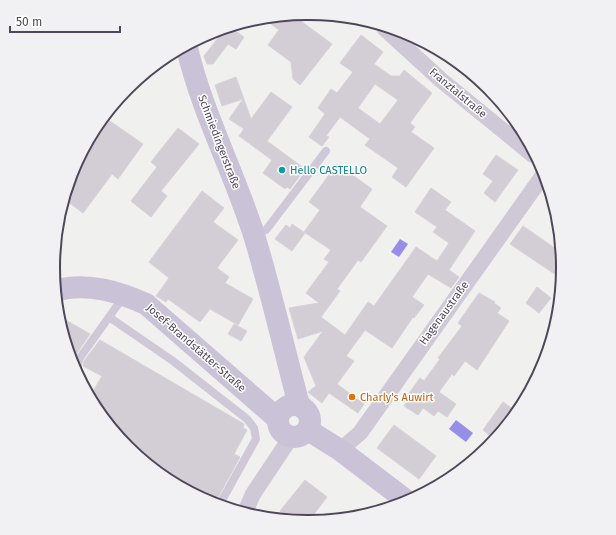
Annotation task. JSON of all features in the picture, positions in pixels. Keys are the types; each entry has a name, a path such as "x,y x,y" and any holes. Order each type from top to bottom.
{"street":[{"name":"Franztalstraße","path":"391,34 441,80 524,148"},
{"name":"Schmiedingerstraße","path":"188,51 193,76 230,168 254,234 299,405"},
{"name":"Hagenaustraße","path":"340,450 360,433 539,180"},
{"name":"Josef-Brandstätter-Straße","path":"62,289 101,289 125,294 146,304 278,419"},
{"path":"247,508 253,494 299,433 310,425 309,415 304,408 299,405 290,405 285,407 279,414 278,419 280,429 299,433 340,450 401,497"}],"lane":[{"path":"254,234 266,230 326,151"},
{"path":"79,361 125,294"},
{"path":"109,317 173,361 248,419 254,428 256,439 222,500"}],"shaded area":[{"path":"400,239 408,244 399,257 391,252"},
{"path":"456,420 473,433 466,442 449,429"}],"building":[{"path":"300,20 332,44 300,85 293,79 291,62 268,45 279,30 270,23"},
{"path":"235,31 244,37 236,49 228,44 213,64 207,64 204,56 218,38"},
{"path":"361,35 383,52 374,64 391,76 400,76 404,70 432,93 410,123 415,127 411,132 434,148 406,187 392,177 398,168 365,145 370,139 340,117 326,136 329,137 322,146 309,137 325,114 318,108 331,89 337,93 353,72 340,63","holes":["375,84 398,100 380,124 358,108"]},
{"path":"236,77 251,119 271,92 292,107 267,141 305,169 290,189 287,187 285,189 263,173 272,160 239,136 244,129 229,119 243,99 222,106 215,85"},
{"path":"109,121 143,144 118,179 112,174 83,213 69,203 79,173 86,158"},
{"path":"178,128 199,144 161,191 167,196 151,217 131,201 157,167 151,162"},
{"path":"496,155 518,170 495,202 484,193 493,181 483,174"},
{"path":"337,164 372,189 360,207 387,226 361,262 358,260 337,289 340,291 321,317 345,335 368,302 374,306 416,247 437,261 449,243 433,232 437,227 415,212 431,188 451,202 445,210 475,231 449,270 459,277 451,288 428,274 412,297 424,305 414,318 413,317 392,348 365,330 346,356 354,361 337,384 364,404 358,413 329,393 322,403 308,392 316,386 304,357 323,331 298,339 289,308 319,303 306,293 329,262 324,259 331,250 304,232 320,210 309,202"},
{"path":"202,191 224,208 213,222 238,240 217,268 229,277 225,283 253,299 238,325 210,309 200,322 168,299 166,302 156,296 169,278 149,262"},
{"path":"292,224 305,233 292,251 275,239 286,225 290,228"},
{"path":"523,226 555,248 556,275 510,244"},
{"path":"537,287 551,298 539,313 526,303"},
{"path":"479,293 495,302 494,303 501,308 497,313 509,321 477,370 465,361 454,376 452,374 439,392 456,404 447,417 438,411 434,416 423,408 418,415 404,406 409,398 407,396 420,378 424,381 440,359 438,358 462,326 458,323"},
{"path":"66,320 90,334 76,354"},
{"path":"234,324 247,331 241,341 228,334"},
{"path":"100,340 244,424 243,428 247,430 234,454 240,457 218,498 184,482 170,473 133,443 102,405 94,390 102,376 83,366 84,361"},
{"path":"503,402 512,408 490,436 483,430"},
{"path":"394,425 436,456 419,479 377,448"},
{"path":"305,480 327,497 314,515 283,513 280,511"}],"place":[{"name":"Hello CASTELLO","path":"282,170"},
{"name":"Charly's Auwirt","path":"352,397"}]}
